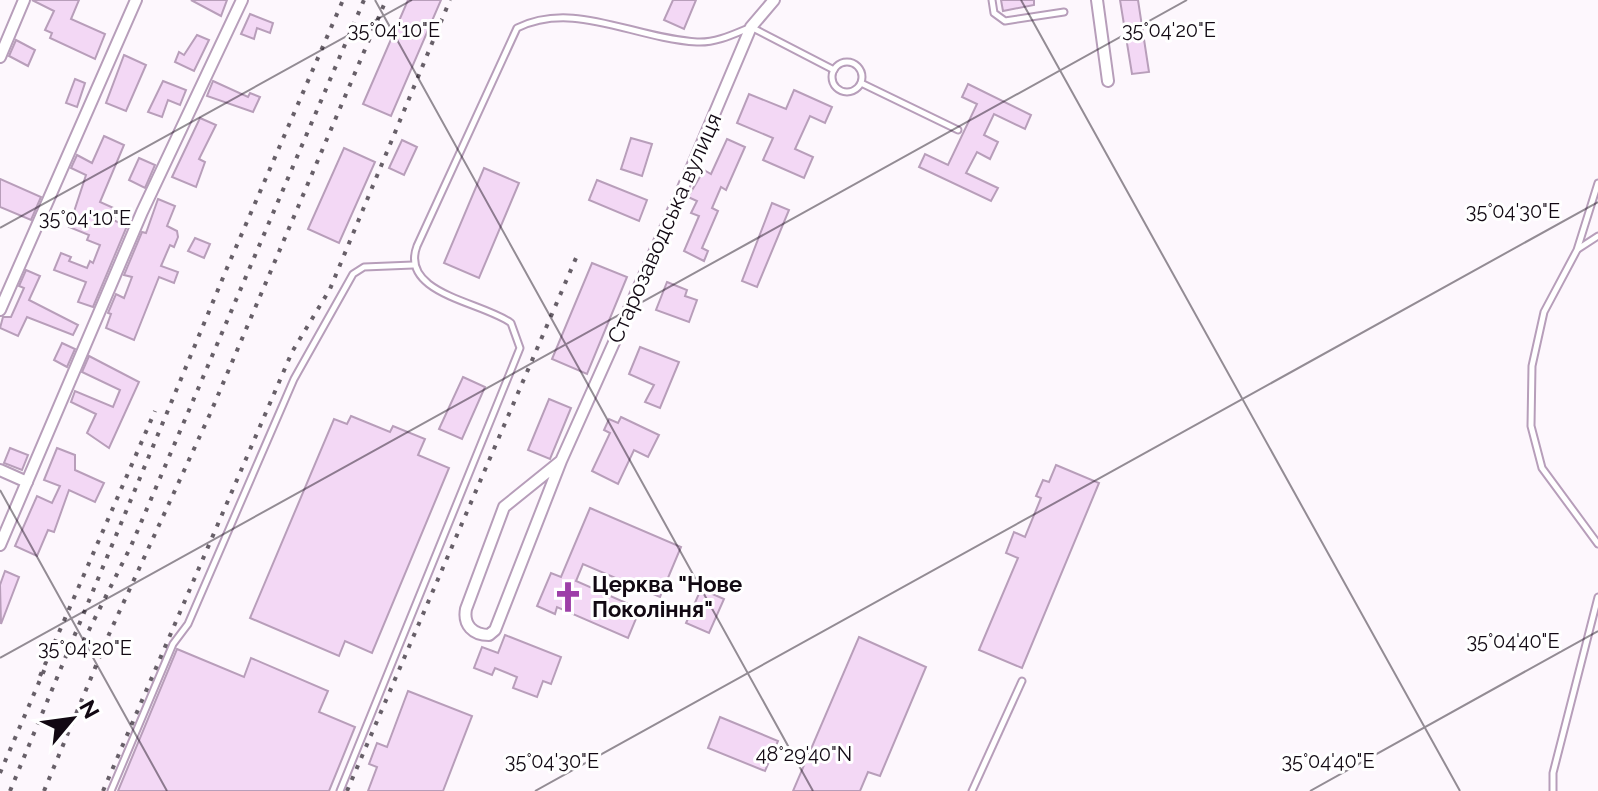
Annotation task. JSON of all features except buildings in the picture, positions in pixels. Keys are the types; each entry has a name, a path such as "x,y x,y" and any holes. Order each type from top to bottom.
{"street":[{"path":"0,57 24,0"},
{"path":"0,310 136,0"},
{"path":"0,545 142,212 242,0"},
{"name":"Старозаводська вулиця","path":"561,461 504,507 466,609 466,621 474,631 489,635 495,630 561,461 751,27 774,0"},
{"path":"1097,0 1108,81"},
{"path":"0,470 27,482"}],"lane":[{"path":"992,0 994,13 1005,21 1064,12"},
{"path":"340,791 520,348 511,323 431,286 423,281 413,265 417,246 512,37 531,14"},
{"path":"616,17 669,38 697,42 725,38 751,27 834,70"},
{"path":"841,63 851,63 862,73 861,83 848,92 839,89 833,81 834,70 841,63"},
{"path":"861,83 958,130"},
{"path":"1598,183 1577,250 1544,312 1532,366 1531,426 1542,468 1598,544"},
{"path":"1577,250 1598,236"},
{"path":"111,791 173,644 188,624 294,379 353,274 364,267 413,265"},
{"path":"1553,791 1553,773 1598,597"},
{"path":"972,791 1022,681"}],"railway":[{"path":"10,791 227,268 343,0"},
{"path":"78,652 131,546 364,0"},
{"path":"44,791 110,632 210,414 386,0"},
{"path":"103,791 292,352 330,289 450,0"},
{"path":"347,791 579,251"},
{"path":"40,676 155,411"},
{"path":"0,773 46,666"}],"place":[{"name":"Церква \"Нове Покоління\"","path":"568,597"}]}
